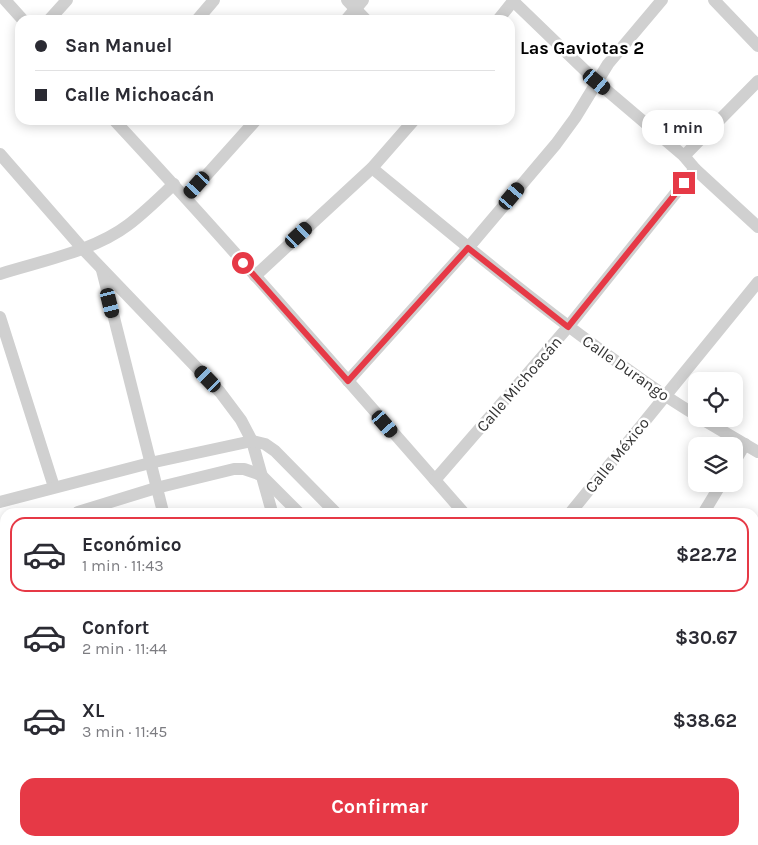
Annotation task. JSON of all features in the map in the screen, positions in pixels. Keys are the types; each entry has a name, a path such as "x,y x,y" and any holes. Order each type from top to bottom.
{"street":[{"path":"5,0 18,15"},
{"path":"54,15 67,0"},
{"path":"201,15 214,0"},
{"path":"348,381 468,248 556,144 608,64 662,0"},
{"path":"714,0 758,46"},
{"path":"502,15 514,1 597,82 684,156 758,227"},
{"path":"349,15 355,3 363,15"},
{"path":"684,156 758,81"},
{"path":"119,125 174,184 460,508"},
{"path":"186,198 252,125"},
{"path":"255,276 372,168 410,125"},
{"path":"0,154 82,248 220,392 241,420 252,441 271,508"},
{"name":"Calle Durango","path":"372,168 468,248 568,327 665,397 688,410"},
{"name":"Calle Michoacán","path":"435,480 568,327 695,168"},
{"path":"0,274 82,248 127,226 174,184"},
{"path":"102,268 162,508"},
{"name":"Calle México","path":"574,508 758,282"},
{"path":"0,317 54,487"},
{"path":"716,427 758,452"},
{"path":"0,502 150,463 252,441 265,444 275,451 331,508"},
{"path":"91,508 156,488 234,469 244,469 261,475 294,508"},
{"path":"706,508 716,492"}],"district":[{"name":"Las Gaviotas 2","path":"582,48"}],"route":[{"path":"243,263 348,381 468,248 568,327 684,183"}]}
